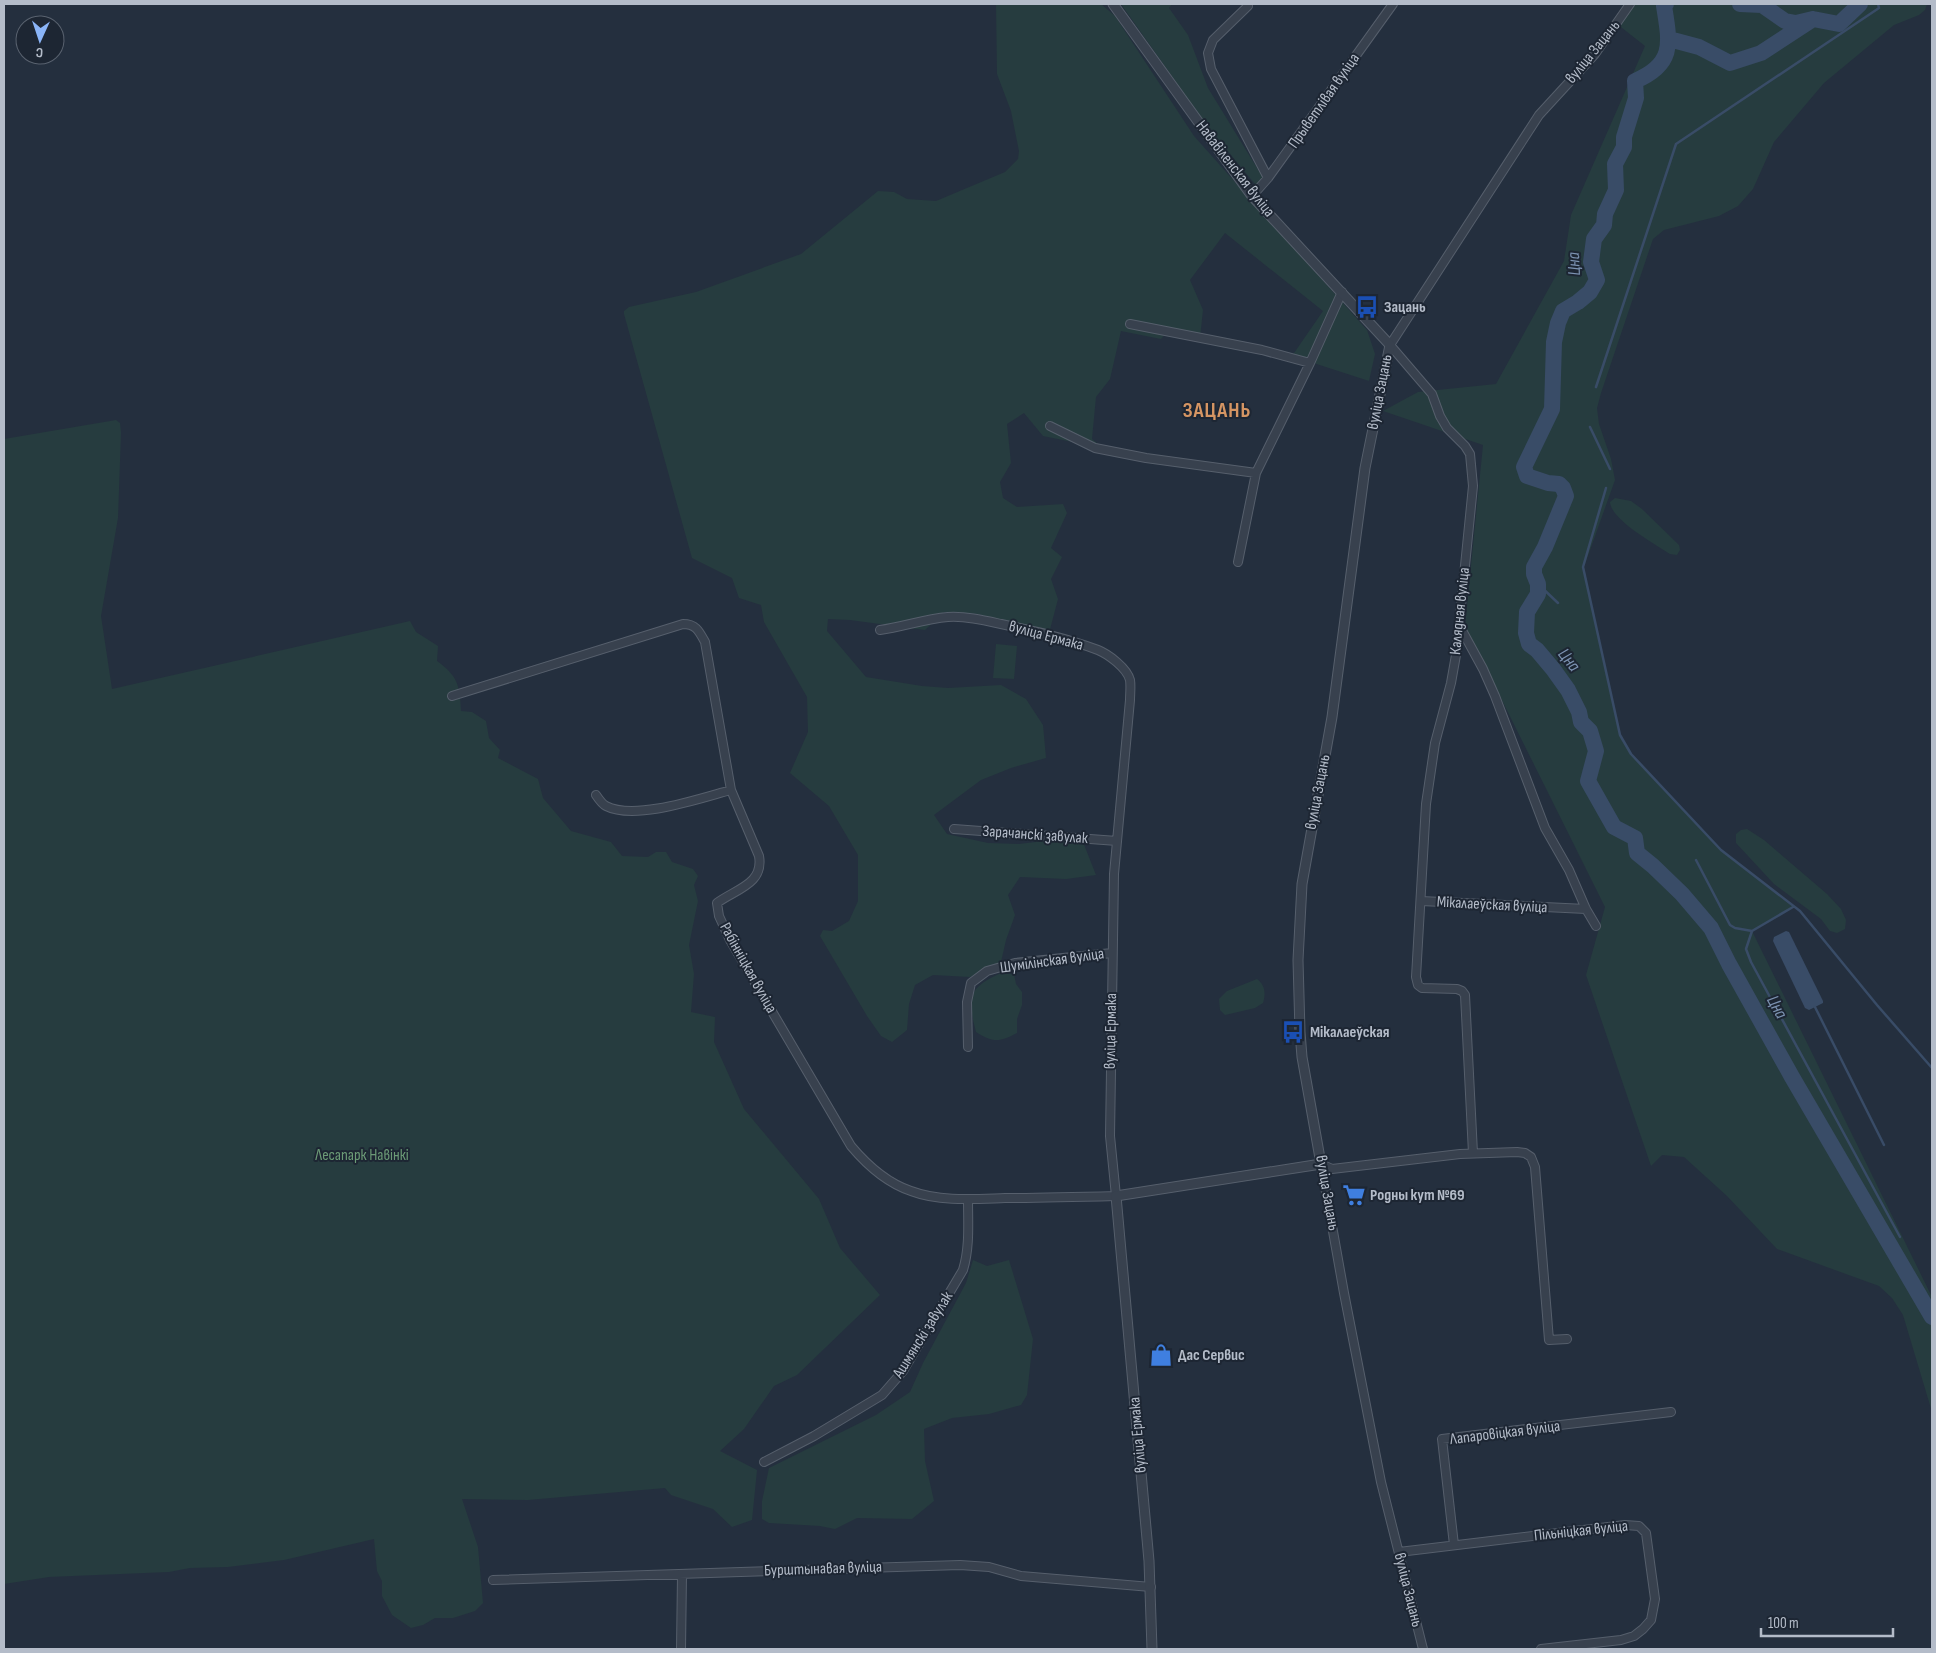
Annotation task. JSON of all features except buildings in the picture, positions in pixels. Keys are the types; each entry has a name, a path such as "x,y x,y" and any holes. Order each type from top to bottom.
{"street":[{"name":"Нававіленская вуліца","path":"1113,4 1252,196 1390,346"},
{"name":"Прыветлівая вуліца","path":"1252,196 1268,178 1392,4"},
{"name":"вуліца Зацань","path":"1422,1649 1381,1482 1344,1293 1302,1057 1298,960 1302,884 1332,717 1365,468 1390,346 1539,115 1595,54 1630,4"},
{"path":"1248,6 1213,40 1208,53 1211,69 1268,178"},
{"path":"1238,562 1256,473 1310,363 1342,292"},
{"path":"1130,324 1262,350 1310,363"},
{"name":"Калядная вуліца","path":"1390,346 1432,394 1440,416 1447,428 1465,446 1470,454 1473,486 1459,625 1451,683 1436,743 1426,804 1421,901"},
{"path":"1050,426 1095,448 1146,458 1256,473"},
{"name":"вуліца Ермака","path":"880,630 898,628 924,620 970,617 1048,634 1103,652 1123,670 1130,680 1130,700 1114,874 1110,1136 1151,1587 1152,1649"},
{"name":"Рабінніцкая вуліца","path":"452,696 683,624 691,624 705,642 731,790 759,856 761,866 750,883 718,903 719,916 730,940 851,1146 862,1159 881,1174 911,1191 933,1196 968,1199 1116,1196"},
{"path":"1459,625 1483,669 1495,696 1545,828 1569,870 1586,909 1596,926"},
{"path":"596,795 605,806 622,810 652,810 731,790"},
{"name":"Зарачанскі завулак","path":"954,829 1116,841"},
{"name":"Мікалаеўская вуліца","path":"1473,1153 1465,995 1457,988 1424,989 1418,986 1416,977 1421,901 1586,909"},
{"name":"Шумілінская вуліца","path":"968,1047 967,1002 971,983 987,971 1015,963 1112,952"},
{"path":"1116,1196 1322,1164 1332,1169 1473,1153 1521,1152 1533,1159 1535,1167 1550,1340 1567,1339"},
{"name":"Ашмянскі завулак","path":"764,1462 814,1436 882,1395 903,1371 963,1270 967,1258 968,1199"},
{"name":"Лапаровіцкая вуліца","path":"1454,1545 1442,1439 1672,1412"},
{"name":"Пільніцкая вуліца","path":"1399,1552 1625,1525 1639,1526 1646,1532 1655,1599 1651,1620 1634,1636 1621,1640 1542,1649"},
{"name":"Бурштынавая вуліца","path":"493,1580 960,1565 988,1567 1021,1576 1151,1587"},
{"path":"681,1649 682,1575"}],"green space":[{"path":"996,4 1101,4 1115,16 1194,136 1367,330 1375,354 1369,381 1292,356 1323,311 1225,233 1190,280 1203,310 1200,338 1168,331 1161,339 1121,331 1110,379 1096,397 1092,439 1103,448 1043,436 1024,413 1007,424 1011,463 1000,482 1003,498 1017,507 1063,504 1067,513 1051,548 1062,557 1051,579 1058,599 1048,637 978,614 944,612 925,630 828,619 827,631 866,677 948,688 1001,685 1026,699 1043,725 1046,758 1011,768 981,780 934,815 947,834 988,843 1019,844 1052,840 1083,842 1096,875 1066,879 1020,877 1008,895 1015,915 1001,962 970,977 933,975 915,985 909,1004 907,1030 892,1042 881,1036 867,1016 820,936 823,930 832,931 849,921 858,901 858,855 829,806 790,773 808,732 807,697 764,622 761,605 739,598 732,578 692,558 624,311 629,307 696,292 801,254 878,191 894,192 907,199 936,201 1005,172 1018,159 1019,151 1011,111 997,74"},
{"path":"1121,4 1172,4 1169,8 1188,35 1208,88 1265,181 1259,189 1207,126"},
{"path":"1630,4 1927,4 1925,10 1919,15 1894,25 1824,83 1774,142 1753,189 1738,206 1719,216 1664,230 1653,239 1597,408 1599,424 1611,459 1615,480 1584,567 1620,735 1631,754 1721,849 1793,907 1752,931 1932,1297 1932,1412 1903,1315 1892,1298 1879,1286 1777,1249 1727,1196 1684,1157 1662,1155 1651,1166 1586,975 1605,907 1465,626 1483,445 1383,411 1418,392 1496,384 1564,261 1571,215 1645,46 1617,24"},
{"name":"Лесапарк Навінкі","path":"116,420 120,423 121,433 118,518 101,616 112,689 410,621 416,632 438,646 437,661 454,677 459,688 461,711 472,712 486,721 489,738 500,750 498,758 538,779 543,798 571,831 611,842 622,856 648,857 656,852 666,852 672,862 693,869 698,876 694,885 698,901 689,945 694,974 691,1012 715,1017 714,1042 744,1109 819,1199 840,1248 880,1295 797,1375 774,1386 744,1429 720,1451 757,1470 752,1520 732,1527 713,1509 671,1495 665,1488 528,1500 462,1499 478,1547 483,1603 475,1611 453,1618 435,1618 423,1625 411,1628 392,1615 382,1596 382,1581 377,1571 374,1539 284,1560 228,1567 190,1568 169,1572 49,1577 4,1584 4,439"},
{"path":"1615,498 1631,501 1642,509 1679,545 1680,550 1677,555 1670,554 1625,524 1612,509 1610,502"},
{"path":"996,644 1017,646 1014,679 993,678"},
{"path":"1747,829 1764,840 1827,894 1841,909 1846,920 1845,929 1837,933 1830,931 1821,919 1774,884 1736,843 1736,834 1741,830"},
{"path":"999,974 1014,974 1016,984 1022,992 1022,1005 1017,1019 1017,1033 1001,1040 992,1040 976,1032 971,1004 972,997 980,985"},
{"path":"1257,979 1264,989 1263,1003 1255,1008 1225,1015 1220,1010 1219,999 1227,991"},
{"path":"973,1260 987,1266 1009,1260 1033,1339 1027,1395 1021,1405 989,1414 952,1418 924,1429 925,1461 934,1501 912,1519 857,1518 835,1529 820,1526 769,1523 762,1519 762,1501 769,1468 876,1415 910,1392 923,1363 966,1283"}],"water":[{"path":"1786,931 1789,932 1823,1001 1823,1003 1809,1010 1805,1008 1773,941 1774,937"}],"waterway":[{"name":"Цна","path":"1666,4 1664,6 1668,31 1667,51 1657,67 1635,81 1636,98 1624,137 1624,147 1615,164 1616,190 1605,214 1604,225 1594,239 1591,262 1597,280 1590,292 1563,311 1558,323 1554,342 1552,409 1524,467 1527,476 1548,483 1559,484 1566,496 1545,547 1534,567 1538,594 1527,612 1526,633 1529,644 1537,650 1568,690 1579,712 1581,722 1590,731 1596,751 1588,781 1614,827 1635,838 1637,853 1682,894 1711,928 1792,1077 1932,1317"},
{"name":"Цна","path":"1740,4 1762,5 1785,21 1796,23 1813,19 1839,24 1860,4"},
{"path":"1596,387 1676,144 1879,8 1878,4"},
{"path":"1669,39 1699,47 1730,63 1761,53 1813,19"},
{"path":"1590,427 1610,469"},
{"path":"1606,488 1583,567 1620,735 1631,754 1721,850 1800,911 1877,1005 1932,1068"},
{"path":"1538,584 1558,603"},
{"path":"1696,860 1730,925 1735,928 1752,931"},
{"path":"1793,907 1752,931 1746,949 1751,962 1900,1237"},
{"path":"1815,1007 1884,1145"}],"place":[{"name":"Зацань","path":"1367,307"},
{"name":"Мікалаеўская","path":"1293,1032"},
{"name":"Родны кут №69","path":"1354,1195"},
{"name":"Дас Сервис","path":"1161,1355"}],"district":[{"name":"ЗАЦАНЬ","path":"1217,410"}]}
